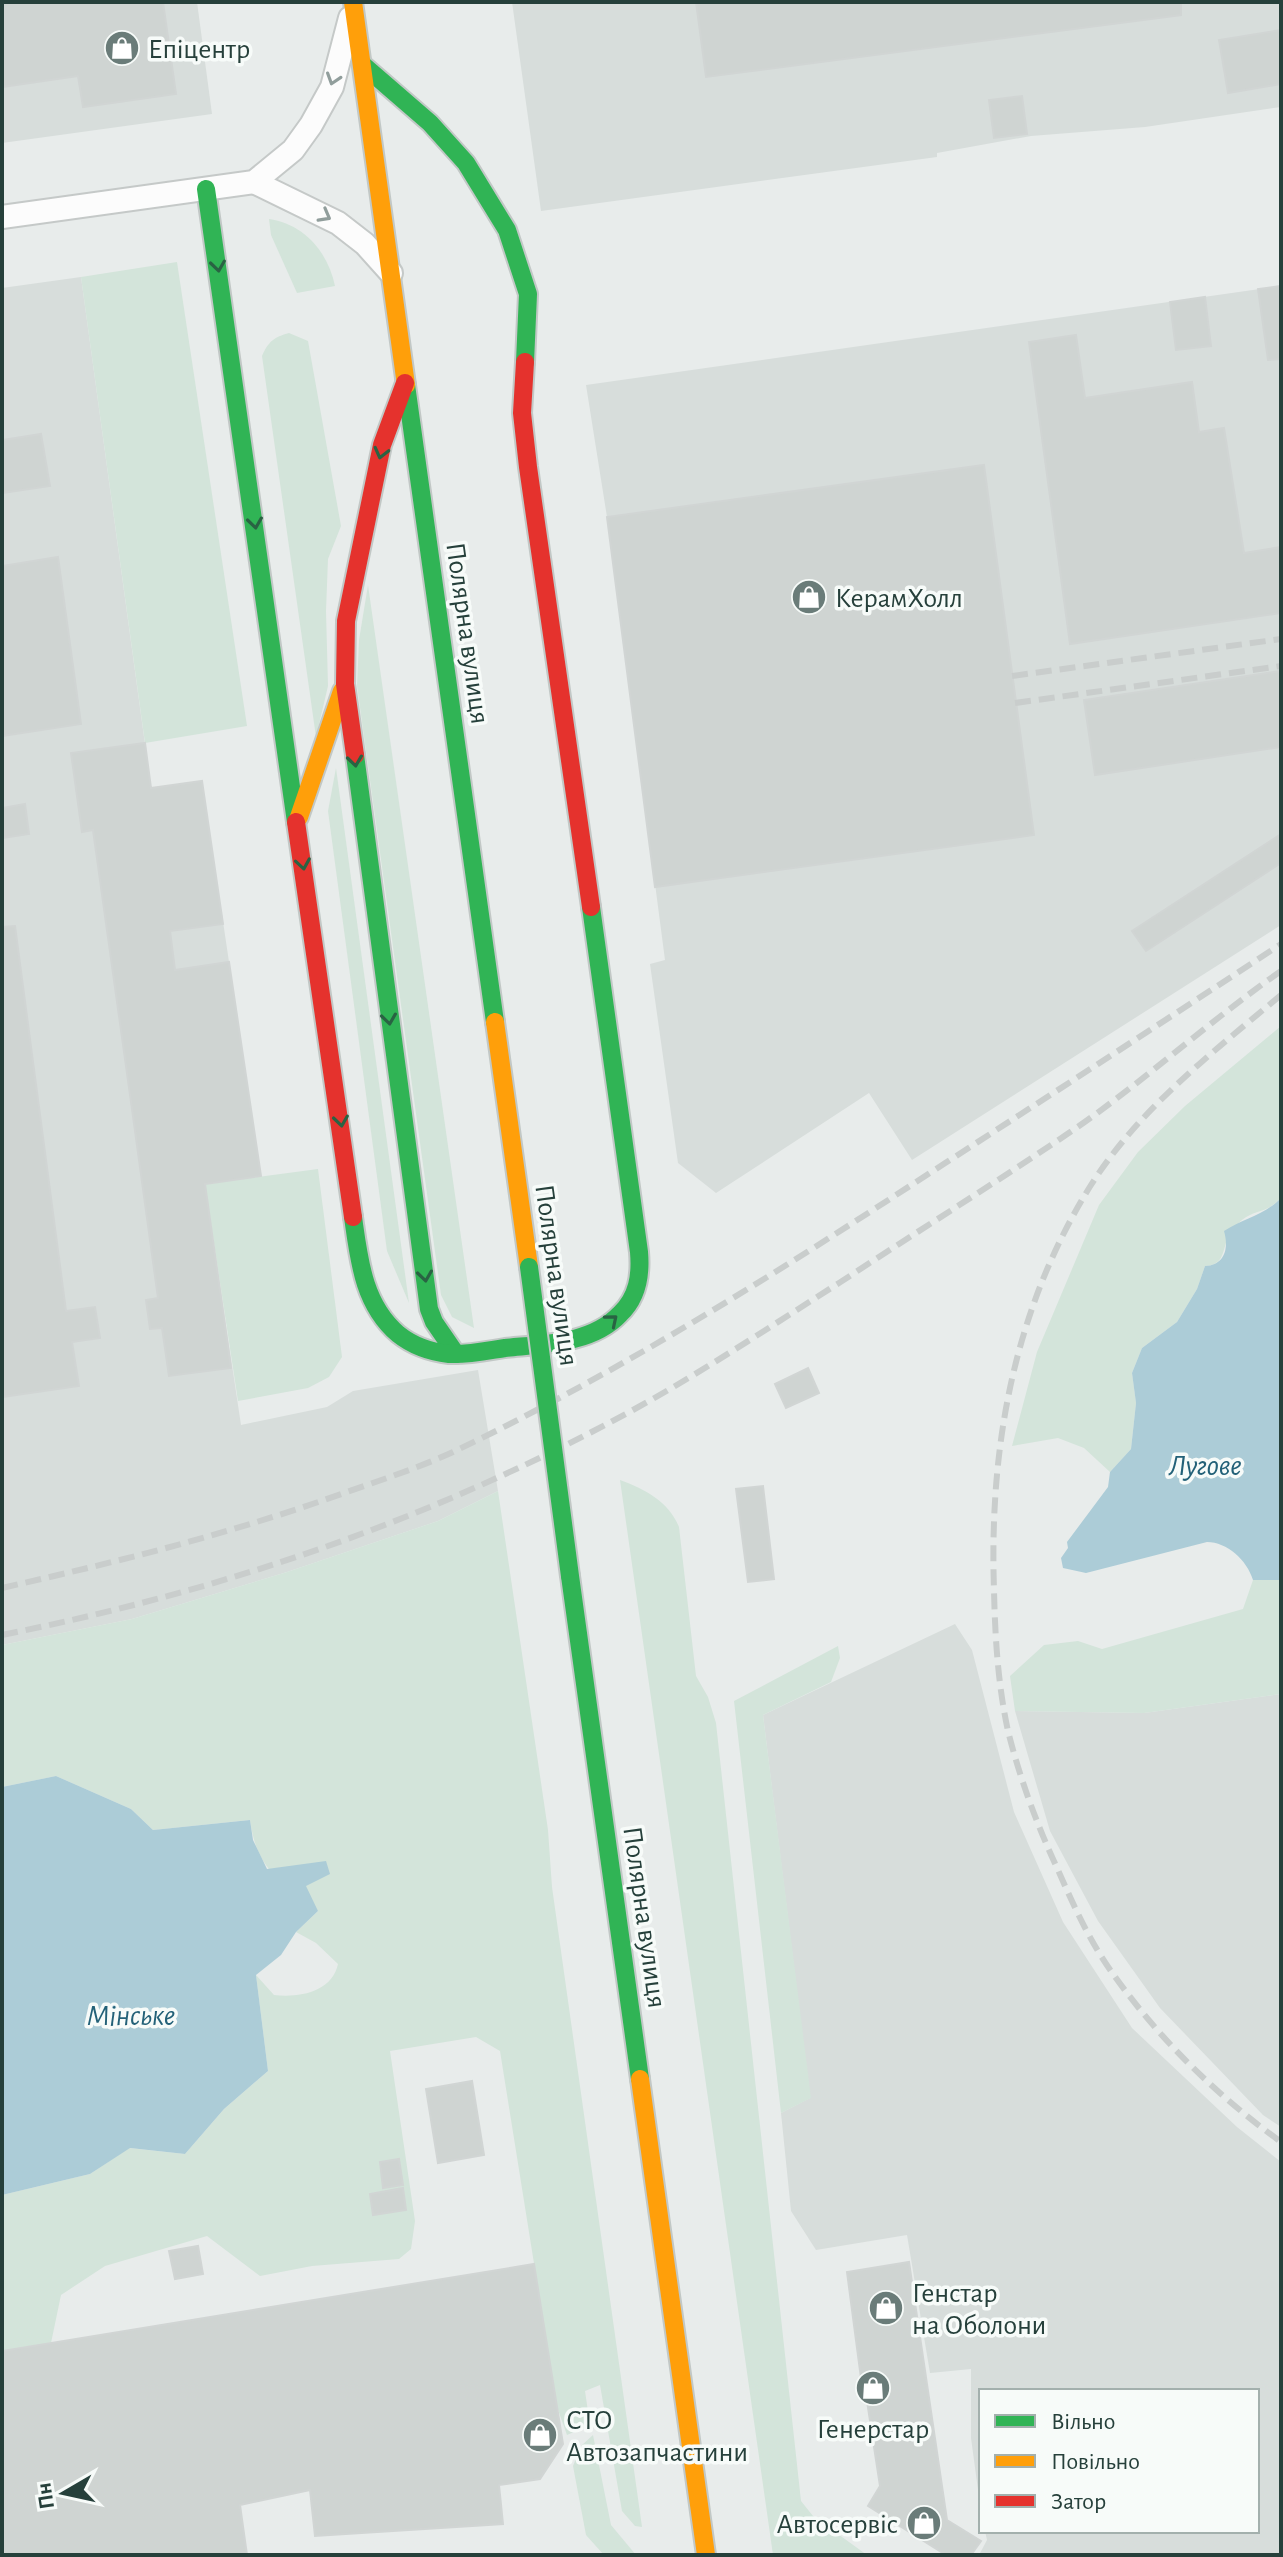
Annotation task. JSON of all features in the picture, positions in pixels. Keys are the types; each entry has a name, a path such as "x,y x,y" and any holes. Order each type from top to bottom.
{"street":[{"name":"Полярна вулиця","path":"354,3 706,2555"},
{"path":"2,217 254,182 293,150 311,125 332,87 354,3"},
{"path":"206,189 361,1273 372,1301 391,1329 411,1343 432,1351 456,1354 569,1340 601,1329 620,1315 641,1279 528,467 522,413 528,294 507,230 474,174 430,123 363,65"},
{"path":"254,182 338,223 365,244 392,274"},
{"path":"406,379 382,445 355,569 346,621 345,684 429,1309 434,1322 456,1354"},
{"path":"297,824 345,684"}],"shaded area":[{"path":"2,2 197,2 212,114 2,143"},
{"path":"512,2 1281,2 1281,107 1145,127 1031,136 937,153 937,157 541,211"},
{"path":"81,277 151,788 202,781 261,1176 205,1185 241,1425 327,1407 353,1391 478,1370 498,1491 438,1521 287,1572 132,1619 2,1645 2,288"},
{"path":"1281,286 1281,925 912,1160 869,1093 716,1193 678,1163 650,964 665,960 607,517 586,385"},
{"path":"955,1624 972,1650 1014,1812 1063,1922 1132,2028 1237,2127 1281,2162 1281,2555 979,2555 987,2540 985,2533 1259,2533 1259,2389 979,2389 979,2497 971,2438 971,2369 930,2373 907,2235 816,2250 791,2211 781,2113 810,2098 763,1715"},
{"path":"1281,1694 1281,2127 1263,2115 1160,2008 1098,1921 1050,1831 1015,1711 1144,1713"}],"green space":[{"path":"269,219 293,227 312,242 327,262 335,286 297,293 271,235"},
{"path":"177,262 247,726 145,743 81,277"},
{"path":"289,333 308,341 341,526 328,559 328,686 316,737 262,356 272,341"},
{"path":"368,585 474,1328 452,1317 441,1295 357,686 359,640"},
{"path":"336,768 409,1303 387,1251 328,811"},
{"path":"1281,1026 1281,1198 1238,1224 1228,1238 1219,1261 1205,1266 1197,1289 1177,1322 1142,1348 1132,1373 1136,1403 1131,1449 1110,1472 1084,1448 1058,1438 1012,1446 1037,1352 1099,1205 1138,1152 1185,1106"},
{"path":"318,1169 342,1357 329,1377 308,1388 238,1401 205,1184"},
{"path":"620,1480 663,1504 679,1527 696,1676 708,1697 716,1723 801,2501 813,2516 867,2555 773,2555"},
{"path":"498,1491 548,1830 552,1887 642,2527 635,2526 622,2511 600,2385 585,2391 590,2425 567,2435 557,2407 500,2051 476,2037 390,2051 415,2221 411,2249 399,2259 312,2266 260,2276 207,2236 105,2266 61,2295 51,2343 2,2351 2,2195 90,2174 129,2148 185,2154 224,2109 268,2071 256,1975 274,1995 304,1994 329,1981 338,1964 316,1943 296,1932 318,1911 282,1882 265,1863 258,1852 250,1820 153,1830 131,1809 56,1776 2,1787 2,1645 132,1619 287,1572 438,1521"},
{"path":"1253,1580 1281,1580 1281,1694 1144,1713 1015,1711 1010,1676 1044,1645 1078,1641 1102,1649 1243,1609"},
{"path":"838,1646 840,1658 831,1682 763,1715 811,2098 781,2113 734,1701"},
{"path":"593,2435 611,2525 636,2555 604,2555 586,2535 573,2466 581,2446"}],"water":[{"name":"Лугове","path":"1281,1198 1281,1580 1253,1580 1246,1566 1229,1549 1207,1542 1086,1573 1063,1568 1061,1558 1068,1548 1067,1542 1108,1487 1110,1472 1131,1449 1136,1403 1132,1373 1142,1348 1177,1322 1197,1289 1205,1266 1217,1262 1224,1254 1224,1231"},
{"name":"Мінське","path":"56,1776 131,1809 153,1830 250,1820 253,1840 267,1869 326,1861 330,1874 306,1886 318,1911 296,1932 281,1955 256,1975 268,2071 224,2109 185,2154 130,2148 90,2174 2,2195 2,1787"}],"building":[{"name":"Епіцентр","path":"2,2 163,2 176,94 83,107 78,76 2,87"},
{"path":"696,2 1181,2 1181,15 706,77"},
{"path":"1281,30 1281,84 1228,93 1219,40"},
{"path":"1022,96 1027,134 994,138 989,100"},
{"path":"1281,286 1281,359 1268,360 1258,289"},
{"path":"1205,297 1211,346 1176,350 1170,302"},
{"path":"1076,335 1085,398 1192,382 1199,432 1224,428 1244,553 1281,547 1281,613 1070,644 1029,342"},
{"path":"41,434 50,486 2,493 2,440"},
{"name":"КерамХолл","path":"984,465 1034,835 655,887 607,517"},
{"path":"58,557 81,724 2,736 2,566"},
{"path":"1281,671 1281,747 1095,775 1084,700"},
{"path":"145,743 151,788 202,781 223,924 170,931 175,970 229,962 261,1176 205,1184 231,1368 169,1376 162,1328 150,1329 146,1300 158,1298 93,830 82,832 71,753"},
{"path":"25,804 29,834 2,838 2,808"},
{"path":"1281,834 1281,863 1146,951 1132,931"},
{"path":"15,926 66,1311 95,1307 100,1338 72,1342 79,1386 2,1397 2,927"},
{"path":"808,1368 819,1393 786,1408 775,1384"},
{"path":"763,1486 774,1579 748,1582 736,1489"},
{"path":"472,2081 484,2155 438,2163 426,2089"},
{"path":"399,2159 403,2185 383,2188 380,2162"},
{"path":"403,2188 406,2210 373,2215 370,2194"},
{"path":"198,2246 203,2274 175,2279 169,2251"},
{"path":"909,2262 947,2520 981,2541 971,2555 946,2555 868,2506 880,2486 867,2401 864,2401 847,2272"},
{"path":"534,2264 563,2444 540,2479 499,2485 503,2524 315,2536 310,2490 240,2505 247,2555 2,2555 2,2351"}],"railway":[{"path":"1012,676 1281,639"},
{"path":"1015,703 1281,666"},
{"path":"2,1588 174,1546 301,1508 426,1463 513,1422 631,1358 746,1290 1281,944"},
{"path":"2,1635 85,1617 247,1573 405,1517 558,1449 711,1364 1033,1157 1116,1099 1281,971"},
{"path":"1281,995 1178,1083 1131,1131 1091,1185 1065,1232 1025,1329 1012,1380 1002,1431 994,1537 996,1643 1008,1731 1036,1819 1076,1909 1111,1971 1168,2042 1233,2104 1281,2142"}],"traffic: fast":[{"path":"363,65 430,123 466,163 507,230 528,294 525,362"},
{"path":"206,189 296,822"},
{"path":"406,385 495,1022"},
{"path":"355,755 429,1309 434,1322 456,1354"},
{"path":"353,1217 365,1280 377,1309 398,1334 429,1350 463,1354 566,1341 609,1324 626,1307 637,1285 639,1252 591,907"},
{"path":"529,1267 570,1576"},
{"path":"570,1576 640,2079"}],"traffic: slow":[{"path":"353,2 406,385"},
{"path":"299,817 342,691"},
{"path":"495,1022 529,1267"},
{"path":"640,2079 706,2555"}],"traffic: jam":[{"path":"525,362 522,413 528,467 591,907"},
{"path":"355,755 345,684 346,621 382,445 405,383"},
{"path":"296,822 353,1217"}],"place":[{"name":"Епіцентр","path":"122,48"},
{"name":"КерамХолл","path":"809,597"},
{"name":"Генстар на Оболони","path":"886,2308"},
{"name":"Генерстар","path":"873,2388"},
{"name":"СТО Автозапчастини","path":"540,2435"},
{"name":"Автосервіс","path":"924,2523"}]}
